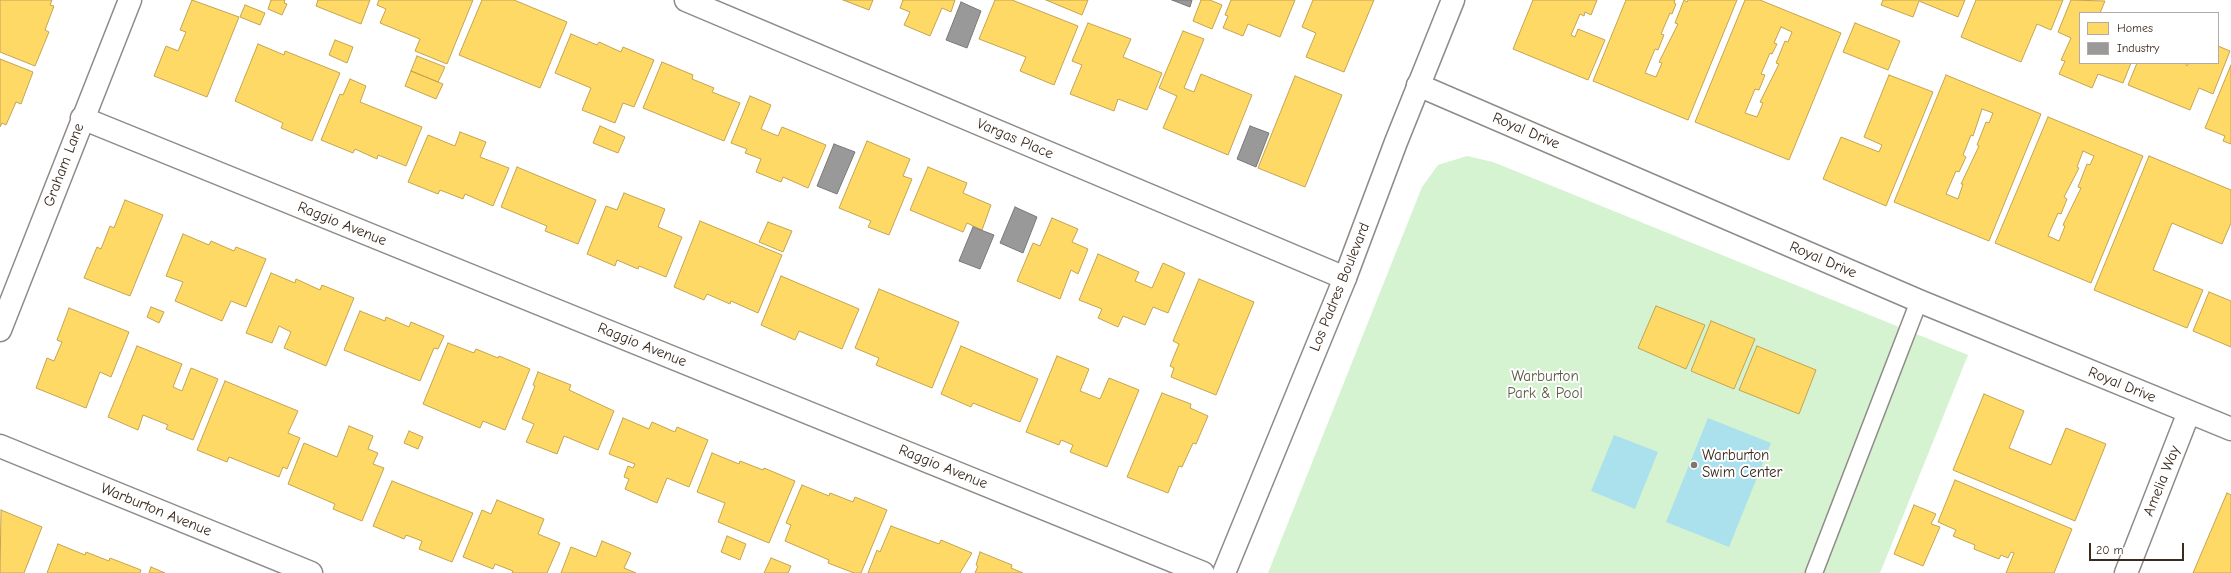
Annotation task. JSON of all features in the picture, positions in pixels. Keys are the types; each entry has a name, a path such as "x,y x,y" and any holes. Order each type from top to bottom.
{"street":[{"name":"Graham Lane","path":"0,330 82,118 130,0"},
{"name":"Vargas Place","path":"686,0 1345,278"},
{"name":"Los Padres Boulevard","path":"1224,573 1345,278 1418,85 1453,0"},
{"name":"Royal Drive","path":"1418,85 1919,301 2231,429"},
{"name":"Raggio Avenue","path":"82,118 1203,573"},
{"name":"Amelia Way","path":"2126,573 2189,412"},
{"name":"Warburton Avenue","path":"0,446 311,573"}],"lane":[{"path":"1814,573 1919,301"}],"green space":[{"name":"Warburton Park & Pool","path":"1467,156 1493,162 1968,355 1880,573 1268,573 1422,187 1438,165"}],"water":[{"path":"1708,418 1771,443 1729,547 1666,522"},
{"path":"1614,435 1658,452 1635,509 1591,491"}],"building: Homes":[{"path":"0,0 52,0 50,5 54,6 45,30 49,32 35,66 0,52"},
{"path":"192,0 239,17 207,97 154,76 166,46 178,51 186,32 180,30"},
{"path":"271,0 285,0 284,3 287,4 282,15 268,9"},
{"path":"318,0 370,0 361,24 316,6"},
{"path":"379,0 473,0 447,64 415,51 420,39 380,23 386,9 377,5"},
{"path":"482,0 514,0 567,22 540,88 459,55"},
{"path":"843,0 873,0 869,10"},
{"path":"903,0 955,0 951,12 942,8 930,36 904,25 910,12 900,8"},
{"path":"995,0 1012,0 1078,26 1054,85 1020,71 1026,57 979,39"},
{"path":"1046,0 1088,0 1082,15"},
{"path":"1201,0 1210,0 1222,5 1212,29 1193,21"},
{"path":"1231,0 1295,0 1280,37 1248,24 1243,36 1223,28 1228,16 1225,15"},
{"path":"1313,0 1374,0 1344,72 1306,57 1316,33 1302,27"},
{"path":"1533,0 1597,0 1591,15 1585,12 1584,16 1580,14 1571,35 1575,37 1578,29 1605,40 1588,80 1513,49"},
{"path":"1626,0 1675,0 1674,3 1676,4 1672,14 1670,13 1661,34 1664,35 1658,50 1655,49 1645,73 1656,77 1662,63 1659,62 1678,24 1675,23 1684,0 1687,2 1688,0 1737,0 1688,120 1593,81"},
{"path":"1745,0 1760,0 1841,33 1789,160 1695,122","holes":["1781,27 1792,32 1788,42 1785,41 1776,63 1779,64 1760,102 1763,103 1757,117 1745,113 1755,89 1759,90 1765,75 1761,74 1770,53 1772,54 1777,44 1774,43"]},
{"path":"1883,0 1965,0 1958,17 1919,1 1913,17 1881,5"},
{"path":"1976,0 2063,0 2051,30 2037,24 2021,62 1961,37"},
{"path":"2071,0 2105,1 2100,12 2079,12 2079,64 2131,64 2123,83 2098,74 2092,88 2059,74 2065,61 2061,60 2071,38 2058,32"},
{"path":"245,5 265,13 260,25 240,17"},
{"path":"1088,23 1131,39 1123,57 1162,73 1147,110 1118,99 1114,111 1070,94 1082,65 1072,61"},
{"path":"1855,23 1900,41 1888,70 1843,52"},
{"path":"1183,31 1204,39 1184,88 1194,92 1201,74 1252,95 1228,155 1163,128 1177,96 1159,88"},
{"path":"571,34 597,45 599,42 621,52 623,47 654,60 634,107 623,103 615,123 582,110 591,88 555,73"},
{"path":"335,40 353,47 347,63 329,55"},
{"path":"258,44 284,55 285,51 340,73 312,141 281,128 283,123 235,101"},
{"path":"2219,46 2230,51 2213,94 2199,88 2190,110 2128,85 2137,64 2186,64 2187,66 2188,64 2219,64"},
{"path":"417,56 445,67 438,82 411,71"},
{"path":"0,59 33,72 21,104 16,102 6,125 2,123 0,127"},
{"path":"662,62 693,75 692,79 714,88 712,92 740,103 724,141 643,108"},
{"path":"2231,65 2231,144 2223,141 2225,136 2205,128"},
{"path":"411,71 443,84 436,99 405,86"},
{"path":"1889,75 1933,92 1886,206 1823,179 1841,137 1879,152 1882,145 1864,137"},
{"path":"1946,75 2041,114 1989,241 1894,202","holes":["1982,109 1993,113 1989,123 1986,122 1977,145 1979,146 1961,184 1963,184 1958,199 1946,194 1956,171 1959,172 1966,157 1963,155 1971,135 1973,136"]},
{"path":"1295,76 1342,95 1305,187 1258,168"},
{"path":"350,79 366,86 360,102 422,127 406,166 378,155 377,159 355,149 353,153 321,140 340,94 343,95"},
{"path":"750,96 771,105 761,129 778,136 782,127 826,145 808,188 783,177 781,182 756,172 761,159 745,153 747,149 731,143"},
{"path":"2048,117 2143,156 2091,283 1995,243","holes":["2083,151 2094,156 2090,165 2087,164 2078,187 2081,188 2063,225 2065,226 2059,241 2048,236 2058,213 2061,214 2067,199 2064,197 2079,168 2077,167"]},
{"path":"600,126 625,137 618,153 593,143"},
{"path":"460,132 486,142 480,157 509,168 493,206 465,194 463,199 440,190 438,194 408,182 428,135 455,146"},
{"path":"867,141 910,159 903,176 912,179 889,235 868,227 871,221 839,208"},
{"path":"2149,156 2231,190 2231,223 2222,244 2172,223 2153,270 2203,290 2187,328 2094,290"},
{"path":"517,167 596,200 578,244 545,231 547,226 501,207"},
{"path":"928,167 967,183 963,193 991,205 982,230 967,223 963,232 910,210"},
{"path":"624,193 665,209 658,227 682,237 666,277 639,266 638,269 617,260 615,266 587,254 606,206 617,210"},
{"path":"125,200 163,215 130,296 84,278 97,247 101,249 110,226 114,228"},
{"path":"1052,218 1078,229 1072,242 1088,249 1078,274 1071,270 1060,299 1017,281 1033,243 1040,246"},
{"path":"700,221 782,255 758,313 731,301 730,304 707,294 704,300 674,287"},
{"path":"768,222 792,231 783,252 759,242"},
{"path":"183,234 209,245 211,241 234,251 236,247 266,259 246,307 231,301 222,321 175,301 183,282 166,276"},
{"path":"1098,254 1139,272 1135,281 1152,288 1163,263 1185,273 1168,313 1153,307 1145,325 1123,316 1118,327 1098,318 1102,309 1079,300"},
{"path":"271,273 295,283 296,279 320,290 322,285 354,298 326,366 284,348 291,332 279,326 272,343 246,333"},
{"path":"781,276 859,309 842,349 799,331 795,340 761,325"},
{"path":"1199,279 1254,302 1216,395 1171,377 1174,368 1170,366 1179,344 1173,341"},
{"path":"879,289 959,322 932,388 876,365 879,358 855,348"},
{"path":"2209,292 2231,301 2231,347 2193,331"},
{"path":"1656,306 1705,325 1686,369 1638,348"},
{"path":"151,307 164,312 159,323 147,317"},
{"path":"69,308 129,332 111,377 100,372 86,408 36,388 47,358 54,361 62,342 57,340"},
{"path":"360,311 385,321 386,317 409,327 411,322 444,336 438,349 434,348 420,381 344,350"},
{"path":"1711,321 1755,339 1734,389 1691,371"},
{"path":"448,343 474,353 476,349 498,358 499,356 530,369 505,430 483,421 480,428 423,404"},
{"path":"137,346 182,364 173,387 182,391 191,368 218,379 193,440 166,429 168,425 143,415 138,430 108,417"},
{"path":"961,346 1038,379 1020,422 973,403 971,407 941,394"},
{"path":"1757,346 1816,370 1799,414 1739,390"},
{"path":"1057,356 1089,369 1080,391 1100,399 1109,378 1139,390 1107,467 1070,452 1073,445 1061,440 1059,445 1026,432"},
{"path":"538,372 571,385 569,390 614,411 598,450 564,436 557,454 526,442 534,424 522,419 535,386 533,385"},
{"path":"225,381 298,411 288,433 300,438 287,469 283,467 279,477 229,457 227,462 197,450"},
{"path":"1162,393 1191,404 1190,408 1208,416 1196,444 1193,443 1182,467 1179,466 1168,493 1127,477"},
{"path":"1984,394 2024,411 2009,448 2051,465 2066,428 2106,444 2075,521 1953,470"},
{"path":"623,418 649,429 652,422 675,432 677,427 708,440 689,487 667,478 657,503 625,489 629,479 624,477 628,466 633,468 635,464 609,454"},
{"path":"349,426 373,436 368,449 378,453 373,464 384,468 362,521 333,509 335,504 288,484 304,443 337,457"},
{"path":"409,431 423,437 418,449 404,443"},
{"path":"712,453 739,464 740,461 763,470 764,468 795,481 769,543 718,522 725,503 697,492"},
{"path":"1955,480 2072,529 2054,573 2006,573 2014,553 2011,552 2008,558 2001,555 1999,559 1974,549 1975,545 1953,536 1956,530 1938,522"},
{"path":"392,481 473,513 452,562 419,549 422,541 406,535 404,539 373,526"},
{"path":"802,485 829,496 830,493 853,502 855,497 887,510 861,573 854,573 828,563 829,560 785,541 791,525 786,523"},
{"path":"2227,493 2231,495 2231,573 2193,573"},
{"path":"497,500 544,519 538,534 560,543 547,573 512,573 513,571 495,564 493,569 463,557 482,510 491,514"},
{"path":"1914,505 1936,514 1931,524 1940,527 1923,566 1894,554"},
{"path":"1,510 42,527 24,573 0,573"},
{"path":"891,526 939,544 941,540 972,553 960,573 868,573 877,550 880,552"},
{"path":"727,536 746,544 740,560 721,552"},
{"path":"602,541 631,553 624,568 636,573 561,573 571,547 596,557"},
{"path":"58,544 85,555 86,552 109,561 110,558 141,570 140,573 47,573"},
{"path":"980,552 1012,565 1011,568 1023,573 975,573 978,566 976,565"},
{"path":"771,558 791,566 788,573 764,573"},
{"path":"151,567 165,573 149,573"}],"building: Industry":[{"path":"1172,0 1192,0 1190,7"},
{"path":"961,2 981,11 967,48 946,40"},
{"path":"1250,126 1269,133 1256,167 1237,159"},
{"path":"834,144 855,152 837,194 817,186"},
{"path":"1015,207 1037,217 1023,253 1000,243"},
{"path":"973,227 994,235 980,269 959,261"}],"place":[{"name":"Warburton Swim Center","path":"1694,465"}]}
